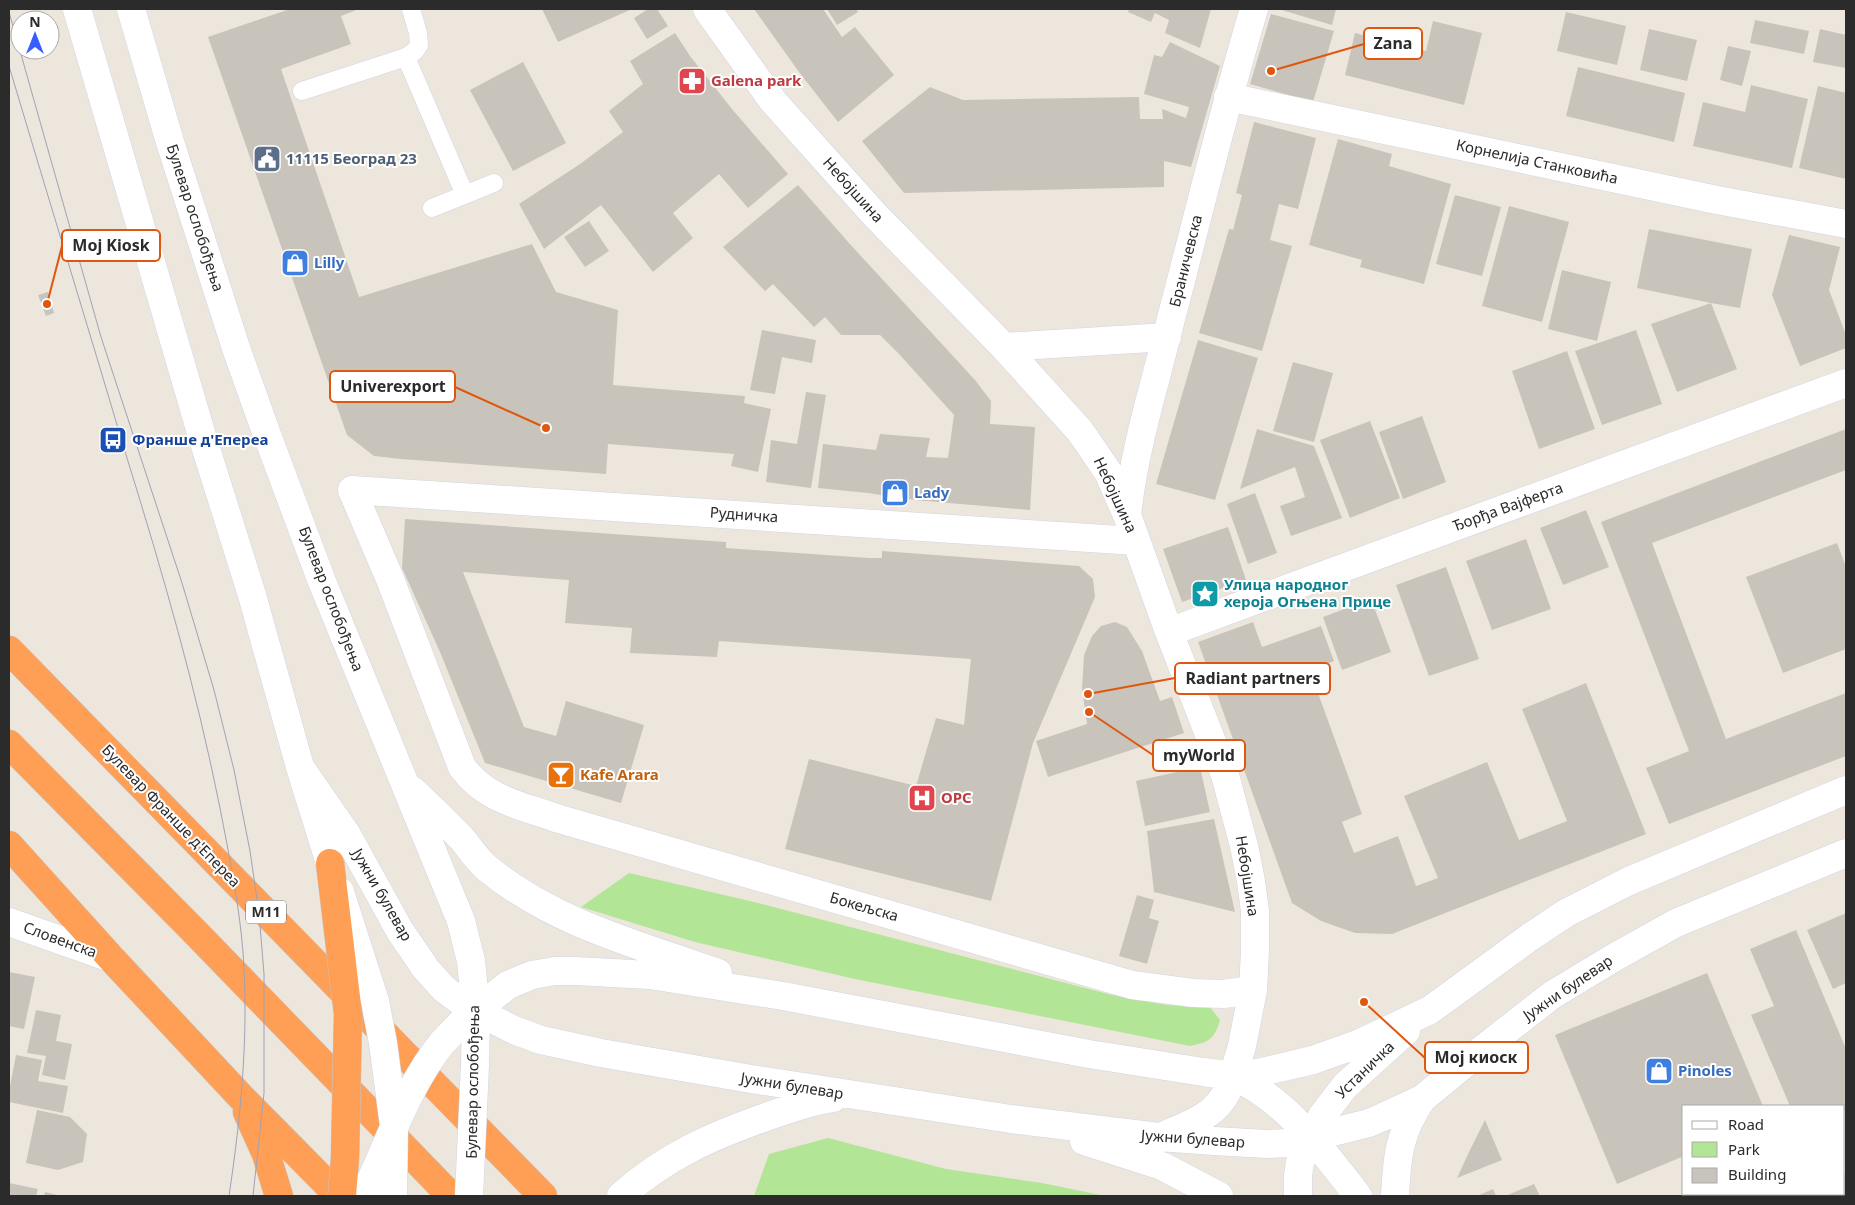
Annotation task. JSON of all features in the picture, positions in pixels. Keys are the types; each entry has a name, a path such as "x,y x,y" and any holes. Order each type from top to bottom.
{"highway":[{"name":"Булевар Франше д'Епереа","path":"9,650 523,1175"},
{"path":"9,744 194,931 450,1196"},
{"path":"9,845 241,1097 340,1196"},
{"path":"330,863 348,1014 345,1158 340,1196"},
{"path":"241,1097 266,1154 279,1196"},
{"name":"M11","path":"523,1175 543,1196"},
{"path":"523,1175 553,1196"}],"main road":[{"path":"77,9 202,436 252,595 300,767 375,1001 383,1042 394,1126 393,1196"},
{"name":"Булевар ослобођења","path":"131,9 170,142 240,358 321,579 461,921 471,961 476,1012 469,1196"},
{"name":"Небојшина","path":"706,9 773,101 874,214 1004,347 1080,431 1108,472 1127,515 1169,632 1225,776 1244,846 1255,911 1256,951 1253,990 1242,1046 1233,1076 1224,1097 1213,1110 1200,1120 1159,1137"},
{"name":"Браничевска","path":"1127,515 1130,482 1228,97 1254,9"},
{"name":"Корнелија Станковића","path":"1228,97 1717,200 1846,224"},
{"path":"1004,347 1167,337"},
{"name":"Ђорђа Вајферта","path":"1169,632 1846,382"},
{"name":"Рудничка","path":"482,789 462,767 390,579 352,490 1136,541"},
{"name":"Јужни булевар","path":"300,767 347,835 400,931 426,969 444,989 476,1012 514,1030 541,1040 586,1050 850,1095 1011,1119 1159,1137 1267,1144 1289,1143 1369,1123 1422,1099 1552,995 1615,957 1676,923 1846,853"},
{"path":"403,781 462,839 486,868 515,889 554,912 621,940 783,996"},
{"name":"Бокељска","path":"482,789 497,797 556,818 1132,985 1193,993 1223,994 1253,990"},
{"path":"1233,1076 1278,1069 1313,1060 1358,1044 1430,1010 1566,913 1629,881 1846,790"},
{"name":"Словенска","path":"9,922 111,958"},
{"path":"363,1196 379,1165 394,1126 427,1062 442,1043 464,1020 508,985 532,975 554,971 650,975 783,996 1089,1054 1233,1076 1248,1083 1294,1120 1318,1145 1358,1196"},
{"name":"Устаничка","path":"1298,1196 1300,1162 1322,1116 1345,1086 1430,1010"},
{"path":"621,1196 652,1170 717,1135 806,1102 850,1095"},
{"path":"1395,1196 1398,1150 1408,1122 1422,1099"},
{"path":"1011,1119 1162,1166 1219,1196"}],"lane":[{"path":"302,91 406,57 415,51 419,45 418,33 411,9"},
{"path":"406,57 465,195"},
{"path":"432,208 494,183"}],"green space":[{"path":"629,873 754,902 1112,995 1167,1005 1210,1007 1220,1020 1210,1039 1190,1046 855,979 695,942 581,907"},
{"path":"828,1138 946,1169 1042,1183 1105,1196 754,1196 769,1154"}],"building":[{"path":"290,9 359,9 341,16 351,44 281,69 359,297 532,244 556,292 618,310 613,385 745,396 744,403 771,409 758,472 731,466 734,454 608,444 606,474 401,459 374,456 347,435 208,37"},
{"path":"542,9 632,9 558,42"},
{"path":"648,9 657,9 668,26 647,39 634,18"},
{"path":"754,9 823,9 842,37 855,27 894,75 838,122"},
{"path":"827,9 856,9 858,12 837,25"},
{"path":"1129,9 1211,9 1200,48 1165,33 1169,20 1155,13 1151,22 1128,12"},
{"path":"1278,9 1336,9 1332,25"},
{"path":"1566,12 1626,26 1617,65 1557,51"},
{"path":"1271,14 1334,31 1313,102 1250,84"},
{"path":"1755,20 1809,31 1804,54 1750,43"},
{"path":"1433,21 1482,33 1464,105 1345,75 1355,33 1426,51"},
{"path":"1649,29 1697,40 1687,81 1640,70"},
{"path":"1820,29 1846,35 1846,68 1813,62"},
{"path":"675,33 690,56 732,109 788,174 748,208 719,174 673,213 693,238 653,272 601,205 544,249 519,204 580,164 623,132 609,111 643,84 630,61"},
{"path":"1170,42 1220,66 1191,167 1164,161 1164,187 904,193 862,141 930,87 963,100 1139,97 1140,119 1163,119 1162,109 1186,118 1189,107 1144,94 1154,55 1162,57"},
{"path":"1728,46 1751,51 1742,86 1720,80"},
{"path":"523,62 566,143 513,171 470,90"},
{"path":"1578,67 1685,93 1674,142 1566,116"},
{"path":"1751,85 1808,99 1792,168 1693,146 1703,102 1745,112"},
{"path":"1818,86 1846,93 1846,179 1799,168"},
{"path":"1254,122 1316,138 1298,209 1279,204 1270,240 1292,246 1262,351 1199,333 1229,229 1233,230 1242,195 1236,193"},
{"path":"1338,139 1392,154 1389,166 1451,184 1424,284 1360,267 1362,260 1309,245"},
{"path":"798,185 975,380 991,401 990,424 1035,427 1030,510 915,500 818,488 823,444 876,450 880,434 930,438 926,457 948,458 954,415 880,335 841,335 825,317 814,327 773,284 765,291 723,247"},
{"path":"1455,195 1501,207 1482,276 1436,264"},
{"path":"1509,206 1569,222 1542,322 1482,306"},
{"path":"589,221 609,251 585,267 564,237"},
{"path":"1649,229 1752,249 1740,308 1637,288"},
{"path":"1789,235 1840,247 1829,290 1846,335 1846,348 1800,366 1772,295"},
{"path":"1562,270 1611,282 1597,341 1548,329"},
{"path":"48,292 54,313 46,316 38,295"},
{"path":"1711,303 1737,369 1677,392 1651,324"},
{"path":"762,330 816,340 812,363 782,357 775,394 750,390"},
{"path":"1636,330 1662,404 1602,425 1575,351"},
{"path":"1198,340 1258,358 1215,500 1156,484"},
{"path":"1567,351 1595,429 1539,449 1512,371"},
{"path":"1293,362 1333,373 1314,442 1273,431"},
{"path":"806,392 826,395 811,488 766,482 771,440 797,444"},
{"path":"1422,416 1446,482 1403,499 1379,432"},
{"path":"1370,421 1400,498 1350,518 1320,440"},
{"path":"1257,429 1314,446 1342,518 1291,536 1280,506 1305,497 1295,467 1240,489"},
{"path":"1846,429 1846,470 1652,543 1726,739 1846,693 1846,756 1669,824 1646,768 1689,751 1601,522"},
{"path":"1255,493 1277,553 1248,564 1227,504"},
{"path":"1586,510 1609,567 1563,585 1540,528"},
{"path":"405,519 726,542 726,548 869,558 882,558 882,551 1079,566 1093,579 1095,597 1033,743 991,901 785,849 809,759 916,786 936,718 964,725 971,659 719,641 717,657 630,653 632,628 565,623 569,580 463,572 524,727 556,736 566,701 644,725 621,803 485,763 440,652 402,568"},
{"path":"1228,527 1246,580 1182,602 1163,549"},
{"path":"1526,539 1551,609 1492,630 1466,561"},
{"path":"1837,543 1846,567 1846,649 1783,673 1746,577"},
{"path":"1446,567 1479,659 1429,676 1396,585"},
{"path":"1371,599 1391,652 1342,670 1323,617"},
{"path":"1115,622 1127,627 1142,651 1160,701 1172,697 1184,733 1048,777 1036,741 1087,724 1082,689 1084,655 1092,636 1101,626"},
{"path":"1253,622 1262,647 1321,626 1334,661 1310,671 1362,814 1342,822 1354,853 1398,836 1416,886 1438,878 1404,796 1487,762 1519,840 1567,821 1522,709 1586,683 1646,834 1392,934 1355,933 1321,921 1292,903 1198,642"},
{"path":"1200,767 1210,812 1145,826 1136,781"},
{"path":"1214,819 1235,912 1154,892 1147,831"},
{"path":"1137,895 1154,900 1149,918 1159,921 1147,964 1119,956"},
{"path":"1846,913 1846,983 1833,989 1807,930"},
{"path":"1796,930 1846,1049 1846,1110 1845,1105 1790,1105 1751,1015 1774,1006 1750,949"},
{"path":"9,972 35,977 24,1029 9,1026"},
{"name":"Pinoles","path":"1707,973 1763,1105 1682,1105 1682,1157 1617,1184 1555,1035"},
{"path":"36,1010 61,1015 56,1041 72,1044 65,1080 42,1075 46,1056 27,1053"},
{"path":"16,1055 42,1060 38,1081 68,1086 63,1113 9,1102 9,1091"},
{"path":"37,1110 70,1117 87,1134 83,1162 58,1170 26,1163"},
{"path":"1485,1120 1502,1160 1457,1178 1470,1150"},
{"path":"1845,1174 1846,1196 1817,1196 1845,1195"},
{"path":"9,1183 38,1189 36,1196 9,1196"},
{"path":"1534,1184 1540,1196 1505,1196"},
{"path":"1493,1189 1496,1196 1477,1196"},
{"path":"45,1192 61,1196 44,1196"}],"tram line":[{"path":"9,12 101,337 182,583 214,690 234,770 250,851 259,913 264,974 264,1093 253,1196"},
{"path":"9,66 166,588 190,675 220,808 239,915 245,982 243,1074 229,1196"}],"place":[{"name":"Zana","path":"1271,71"},
{"name":"Galena park","path":"692,81"},
{"name":"11115 Београд 23","path":"267,159"},
{"name":"Lilly","path":"295,263"},
{"name":"Moj Kiosk","path":"47,304"},
{"name":"Univerexport","path":"546,428"},
{"name":"Франше д'Епереа","path":"113,440"},
{"name":"Lady","path":"895,493"},
{"name":"Улица народног хероја Огњена Прице","path":"1205,594"},
{"name":"Radiant partners","path":"1088,694"},
{"name":"myWorld","path":"1089,712"},
{"name":"Kafe Arara","path":"561,775"},
{"name":"ОРС","path":"922,798"},
{"name":"Мој киоск","path":"1364,1002"},
{"name":"Pinoles","path":"1659,1071"}]}
